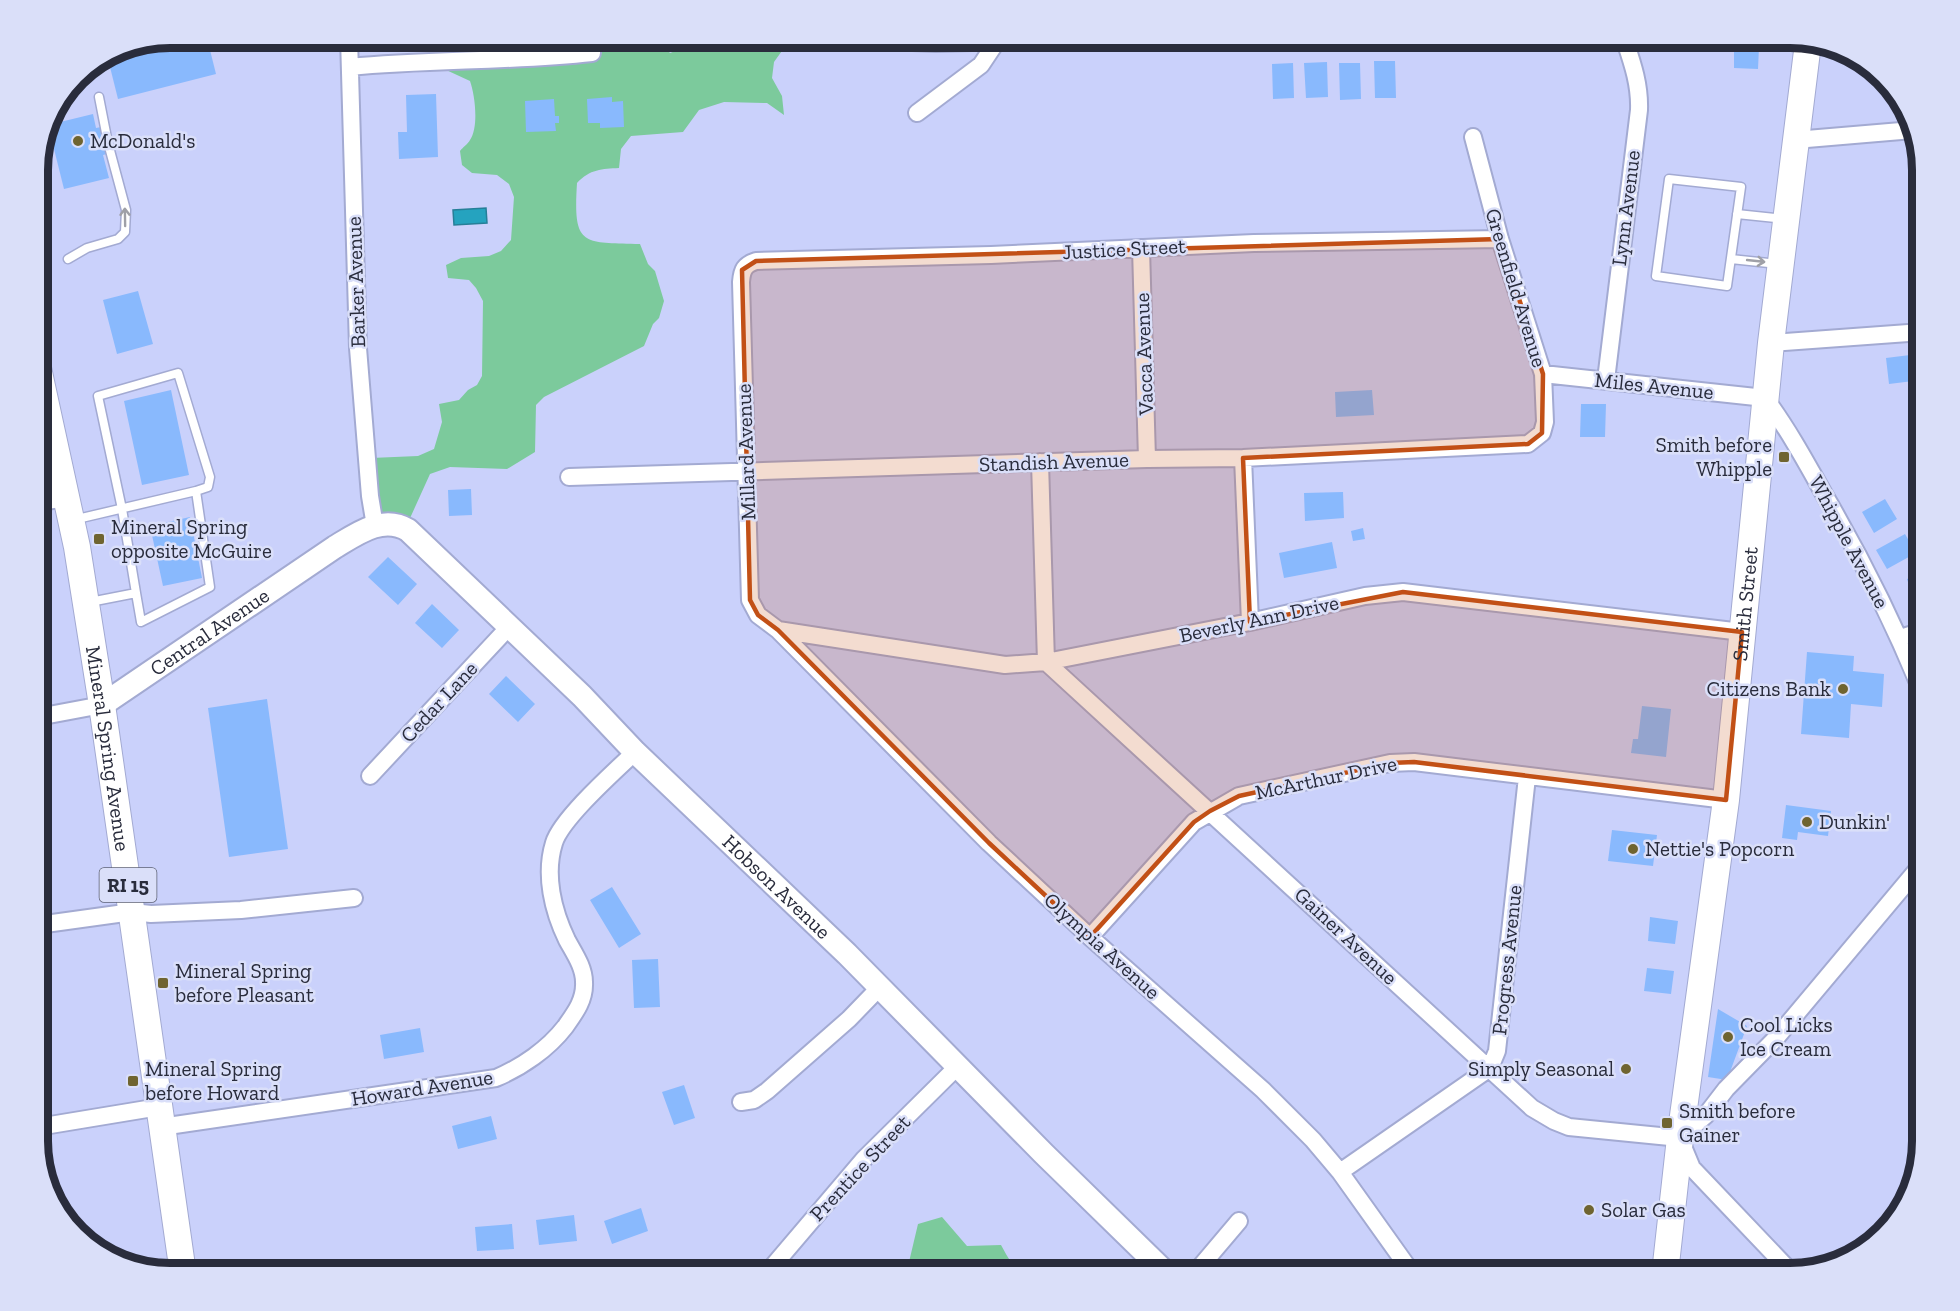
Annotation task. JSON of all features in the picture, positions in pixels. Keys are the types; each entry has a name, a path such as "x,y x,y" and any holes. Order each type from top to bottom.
{"main road":[{"name":"Smith Street","path":"1666,1263 1680,1138 1726,800 1771,343 1807,49"},
{"name":"Mineral Spring Avenue","path":"48,412 70,509 86,602 181,1263"}],"street":[{"name":"Barker Avenue","path":"349,48 358,348 370,496 375,526"},
{"path":"917,113 981,65 992,48"},
{"name":"Lynn Avenue","path":"1606,380 1639,110 1640,92 1627,48"},
{"path":"350,67 542,58 592,53"},
{"path":"1795,140 1906,131"},
{"name":"Greenfield Avenue","path":"1473,137 1500,239 1543,374 1546,399 1545,422 1542,433 1536,439"},
{"name":"Justice Street","path":"747,264 756,261 991,255 1254,243 1500,239"},
{"name":"Vacca Avenue","path":"1141,248 1147,459"},
{"name":"Millard Avenue","path":"747,264 742,270 741,282 750,600 758,615 778,630"},
{"path":"1771,343 1912,333"},
{"name":"Miles Avenue","path":"1543,374 1765,399"},
{"name":"Whipple Avenue","path":"1765,399 1785,424 1853,544 1912,666"},
{"name":"Standish Avenue","path":"569,477 1243,458 1516,445 1528,444 1536,439"},
{"path":"1243,458 1250,622"},
{"path":"1040,462 1046,662"},
{"path":"48,504 70,509"},
{"name":"Hobson Avenue","path":"375,526 398,524 408,530 582,696 635,752 879,988 1155,1263"},
{"name":"Central Avenue","path":"48,715 102,705 335,547 375,526"},
{"name":"Beverly Ann Drive","path":"778,630 1005,665 1046,662 1250,622 1365,596 1403,592 1742,632"},
{"name":"Cedar Lane","path":"370,776 508,627"},
{"name":"Olympia Avenue","path":"778,630 988,843 1263,1090 1313,1140 1340,1172 1404,1263"},
{"path":"1900,638 1912,634"},
{"name":"Gainer Avenue","path":"1046,662 1532,1108 1569,1127 1680,1138"},
{"name":"Howard Avenue","path":"48,1126 160,1117 496,1078 514,1070 560,1034 580,1004 584,980 582,968 560,925 552,900 550,876 554,842 564,825 635,752"},
{"name":"McArthur Drive","path":"1090,937 1194,822 1239,796 1403,762 1726,800"},
{"name":"Progress Avenue","path":"1490,1068 1497,1051 1527,777"},
{"path":"1782,1263 1692,1168 1680,1138 1706,1115 1726,1089 1776,1038 1912,877"},
{"path":"48,924 132,912 151,914 241,910 354,898"},
{"path":"741,1102 754,1100 767,1091 849,1019 879,988"},
{"name":"Prentice Street","path":"776,1263 864,1159 958,1066"},
{"path":"1340,1172 1490,1068"},
{"path":"1204,1263 1239,1221"}],"lane":[{"path":"68,259 87,248 118,238 125,232 126,210 108,143 99,97"},
{"path":"1669,179 1741,187 1737,214 1727,286 1656,276 1669,179"},
{"path":"1737,214 1786,219"},
{"path":"1731,259 1781,264"},
{"path":"70,509 122,509 208,487 210,477 178,373 98,396 122,509 141,622 210,587 196,491"},
{"path":"86,602 136,593"}],"highlighted area":[{"path":"1500,239 1543,374 1542,433 1528,444 1243,458 1250,622 1403,592 1742,632 1726,800 1414,762 1390,763 1239,796 1210,811 1194,822 1090,937 989,843 778,630 758,615 750,600 742,270 756,261"}],"green space":[{"path":"431,48 666,48 670,53 684,48 784,48 774,62 772,78 782,96 784,115 767,103 724,102 699,110 683,132 631,136 621,149 619,168 592,172 577,183 577,219 585,237 605,243 640,244 648,264 655,271 664,301 659,318 653,324 644,346 544,397 536,405 535,452 507,469 450,467 430,474 406,527 383,525 371,458 418,456 434,449 442,422 439,404 459,400 468,390 477,385 482,376 483,301 469,280 448,278 446,265 461,258 489,256 501,251 511,240 514,197 509,184 497,175 472,173 462,165 460,151 473,134 475,119 475,102 470,81 444,69 409,65 428,53"},
{"path":"942,1217 967,1246 1001,1245 1012,1263 908,1263 918,1224"}],"water":[{"path":"486,208 487,223 454,225 453,210"}],"building":[{"path":"210,48 216,74 118,99 109,64 130,54 146,50"},
{"path":"1734,48 1759,48 1758,69 1734,68"},
{"path":"1374,61 1395,61 1396,98 1375,98"},
{"path":"1327,62 1328,97 1306,98 1304,63"},
{"path":"1293,63 1294,98 1273,99 1272,64"},
{"path":"1339,63 1360,63 1361,99 1340,100"},
{"path":"436,94 438,157 399,159 398,132 407,132 406,95"},
{"path":"612,97 612,102 623,101 624,127 600,128 600,123 588,123 587,99"},
{"path":"554,99 555,116 559,116 559,123 555,123 556,131 526,132 525,101"},
{"name":"McDonald's","path":"93,114 96,128 101,127 107,154 103,155 109,178 64,189 52,140 57,123"},
{"path":"138,291 153,344 117,354 103,300"},
{"path":"1910,355 1912,381 1889,384 1886,358"},
{"path":"171,390 189,475 142,485 124,401"},
{"path":"1372,390 1374,415 1336,417 1335,392"},
{"path":"1581,404 1606,404 1605,437 1580,437"},
{"path":"471,489 472,515 449,516 448,490"},
{"path":"1343,492 1344,518 1305,521 1304,493"},
{"path":"1885,499 1897,519 1874,533 1862,512"},
{"path":"190,517 202,578 163,586 150,526"},
{"path":"1363,528 1365,539 1353,541 1351,531"},
{"path":"1905,534 1912,546 1912,555 1887,569 1876,550"},
{"path":"1332,542 1337,568 1284,578 1279,553"},
{"path":"388,557 417,584 398,605 368,577"},
{"path":"1912,577 1912,594 1907,579"},
{"path":"432,604 459,630 442,648 415,623"},
{"name":"Citizens Bank","path":"1807,652 1854,656 1853,671 1884,674 1882,707 1851,704 1849,738 1801,734"},
{"path":"506,676 535,704 518,722 489,694"},
{"path":"267,699 288,849 229,857 208,708"},
{"path":"1642,706 1671,709 1666,757 1631,753 1633,739 1638,739"},
{"name":"Dunkin'","path":"1786,805 1831,811 1828,836 1798,832 1797,840 1782,838"},
{"path":"1612,830 1657,835 1653,866 1608,861"},
{"path":"612,887 641,934 619,948 590,900"},
{"path":"1650,917 1678,921 1675,944 1648,941"},
{"path":"658,959 660,1007 634,1008 632,960"},
{"path":"1647,968 1674,971 1671,994 1644,991"},
{"path":"1718,1009 1747,1026 1727,1080 1708,1077"},
{"path":"420,1028 424,1052 384,1059 380,1035"},
{"path":"684,1085 695,1118 674,1125 662,1092"},
{"path":"491,1116 497,1139 458,1149 452,1126"},
{"path":"641,1208 648,1231 612,1244 604,1221"},
{"path":"574,1215 577,1241 539,1245 536,1220"},
{"path":"512,1224 514,1249 477,1251 475,1227"}],"place":[{"name":"McDonald's","path":"78,141"},
{"name":"Smith before Whipple","path":"1784,457"},
{"name":"Mineral Spring opposite McGuire","path":"99,539"},
{"name":"Citizens Bank","path":"1843,689"},
{"name":"Dunkin'","path":"1807,822"},
{"name":"Nettie's Popcorn","path":"1633,849"},
{"name":"Mineral Spring before Pleasant","path":"163,983"},
{"name":"Cool Licks Ice Cream","path":"1728,1037"},
{"name":"Simply Seasonal","path":"1626,1069"},
{"name":"Mineral Spring before Howard","path":"133,1081"},
{"name":"Smith before Gainer","path":"1667,1123"},
{"name":"Solar Gas","path":"1589,1210"}]}
